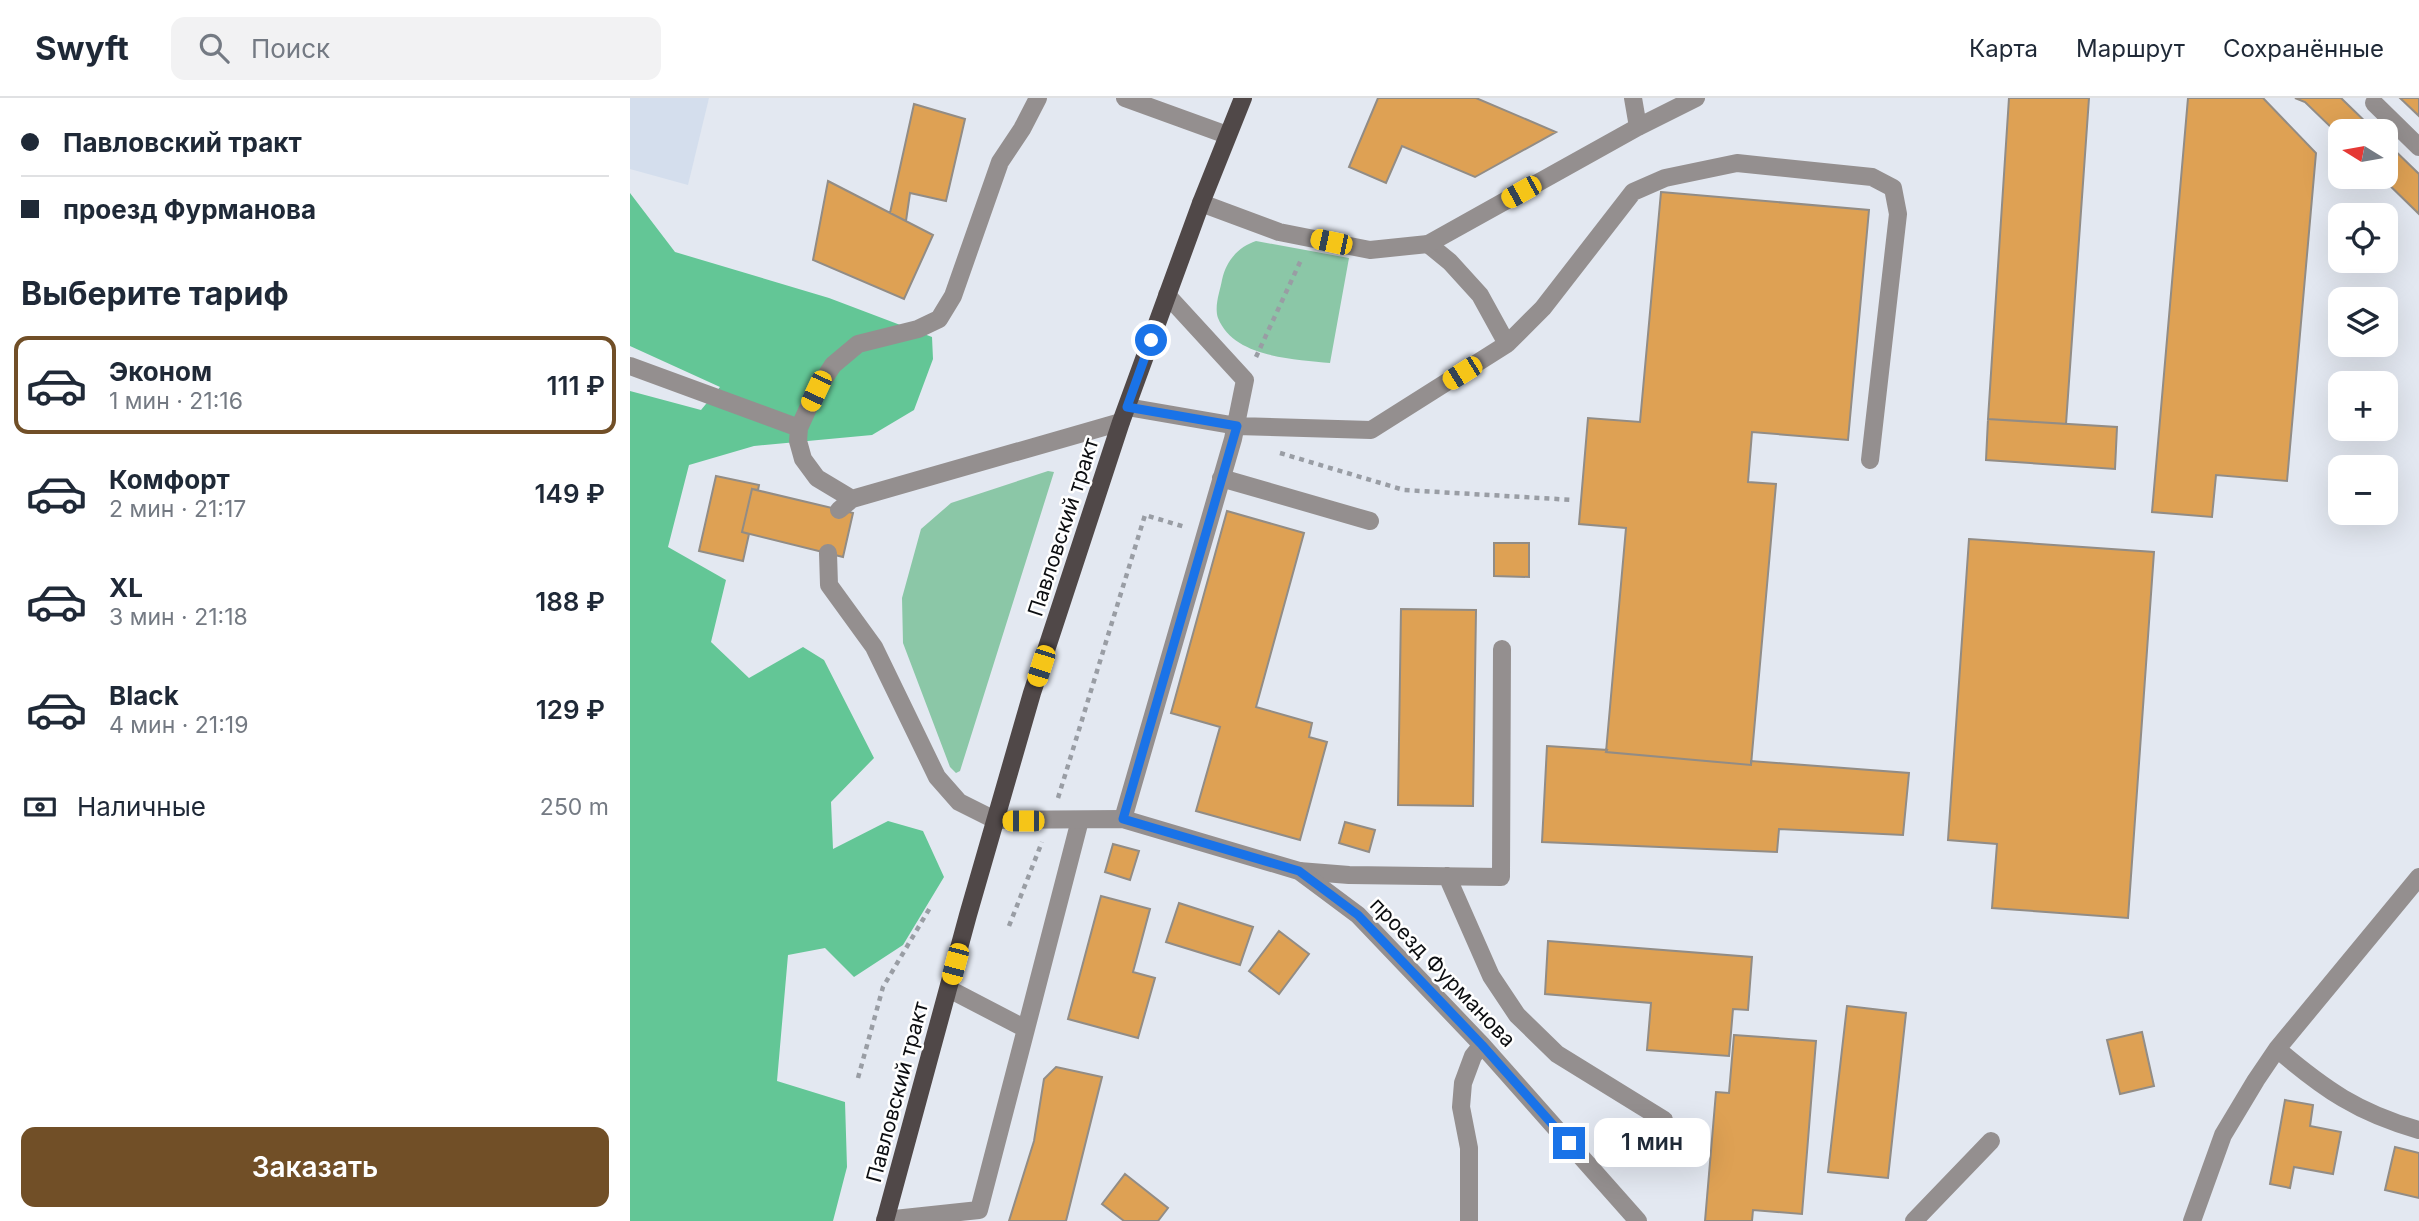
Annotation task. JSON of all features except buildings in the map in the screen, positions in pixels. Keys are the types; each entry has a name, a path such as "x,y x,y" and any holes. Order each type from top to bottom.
{"main road":[{"name":"Павловский тракт","path":"885,1221 995,821 1045,653 1124,415 1201,203 1243,98"}],"street":[{"path":"1038,98 1000,162 953,296 939,319 918,330 858,344 833,365 816,391 799,428 798,441 803,459 817,478 846,504 1124,415 1237,426 1371,430 1507,344 1543,308 1633,192 1665,178 1737,163 1872,177 1893,188 1898,214 1870,460"},
{"path":"1125,98 1227,135"},
{"path":"1633,98 1638,127"},
{"path":"1201,203 1279,232 1370,250 1428,244 1638,127 1696,98"},
{"path":"2374,103 2419,147"},
{"path":"1428,244 1450,262 1480,295 1507,344"},
{"path":"1123,819 1237,426 1245,380 1167,295"},
{"path":"630,366 799,428"},
{"path":"1221,478 1370,521"},
{"path":"828,553 829,585 874,647 937,777 958,803 995,821"},
{"path":"1299,871 1349,875 1501,877 1502,649"},
{"name":"проезд Фурманова","path":"995,821 1123,819 1299,871 1358,915 1482,1045 1638,1221"},
{"path":"885,1221 979,1210 1080,820"},
{"path":"1447,876 1491,976 1517,1016 1557,1054 1664,1121"},
{"path":"2192,1221 2223,1135 2277,1049 2419,877"},
{"path":"949,989 1026,1029"},
{"path":"1469,1221 1469,1148 1461,1107 1463,1083 1469,1065 1482,1045"},
{"path":"2277,1049 2317,1083 2350,1103 2388,1121 2419,1130"},
{"path":"1914,1221 1991,1141"}],"path":[{"path":"1245,380 1311,238"},
{"path":"1272,451 1404,490 1574,500"},
{"path":"1009,926 1051,821 1145,515 1204,533"},
{"path":"858,1078 883,987 931,906"}],"shaded area":[{"path":"630,98 709,98 688,185 630,169"}],"green space":[{"path":"630,193 675,252 829,298 932,337 933,359 914,410 872,435 754,446 689,465 668,547 726,580 711,642 749,678 803,647 824,660 874,758 831,802 833,849 888,821 923,831 944,877 903,945 854,977 825,948 788,955 777,1081 845,1102 847,1167 833,1221 630,1221 630,391 701,410 720,387 630,346"},
{"path":"1256,241 1349,258 1330,363 1283,358 1251,349 1226,331 1218,318 1218,299 1224,273 1238,251"},
{"path":"1048,471 1054,472 960,771 956,773 950,767 903,643 902,598 921,529 951,503"}],"route":[{"path":"1151,340 1127,407 1237,426 1123,819 1299,871 1358,915 1482,1045 1569,1143"}]}
